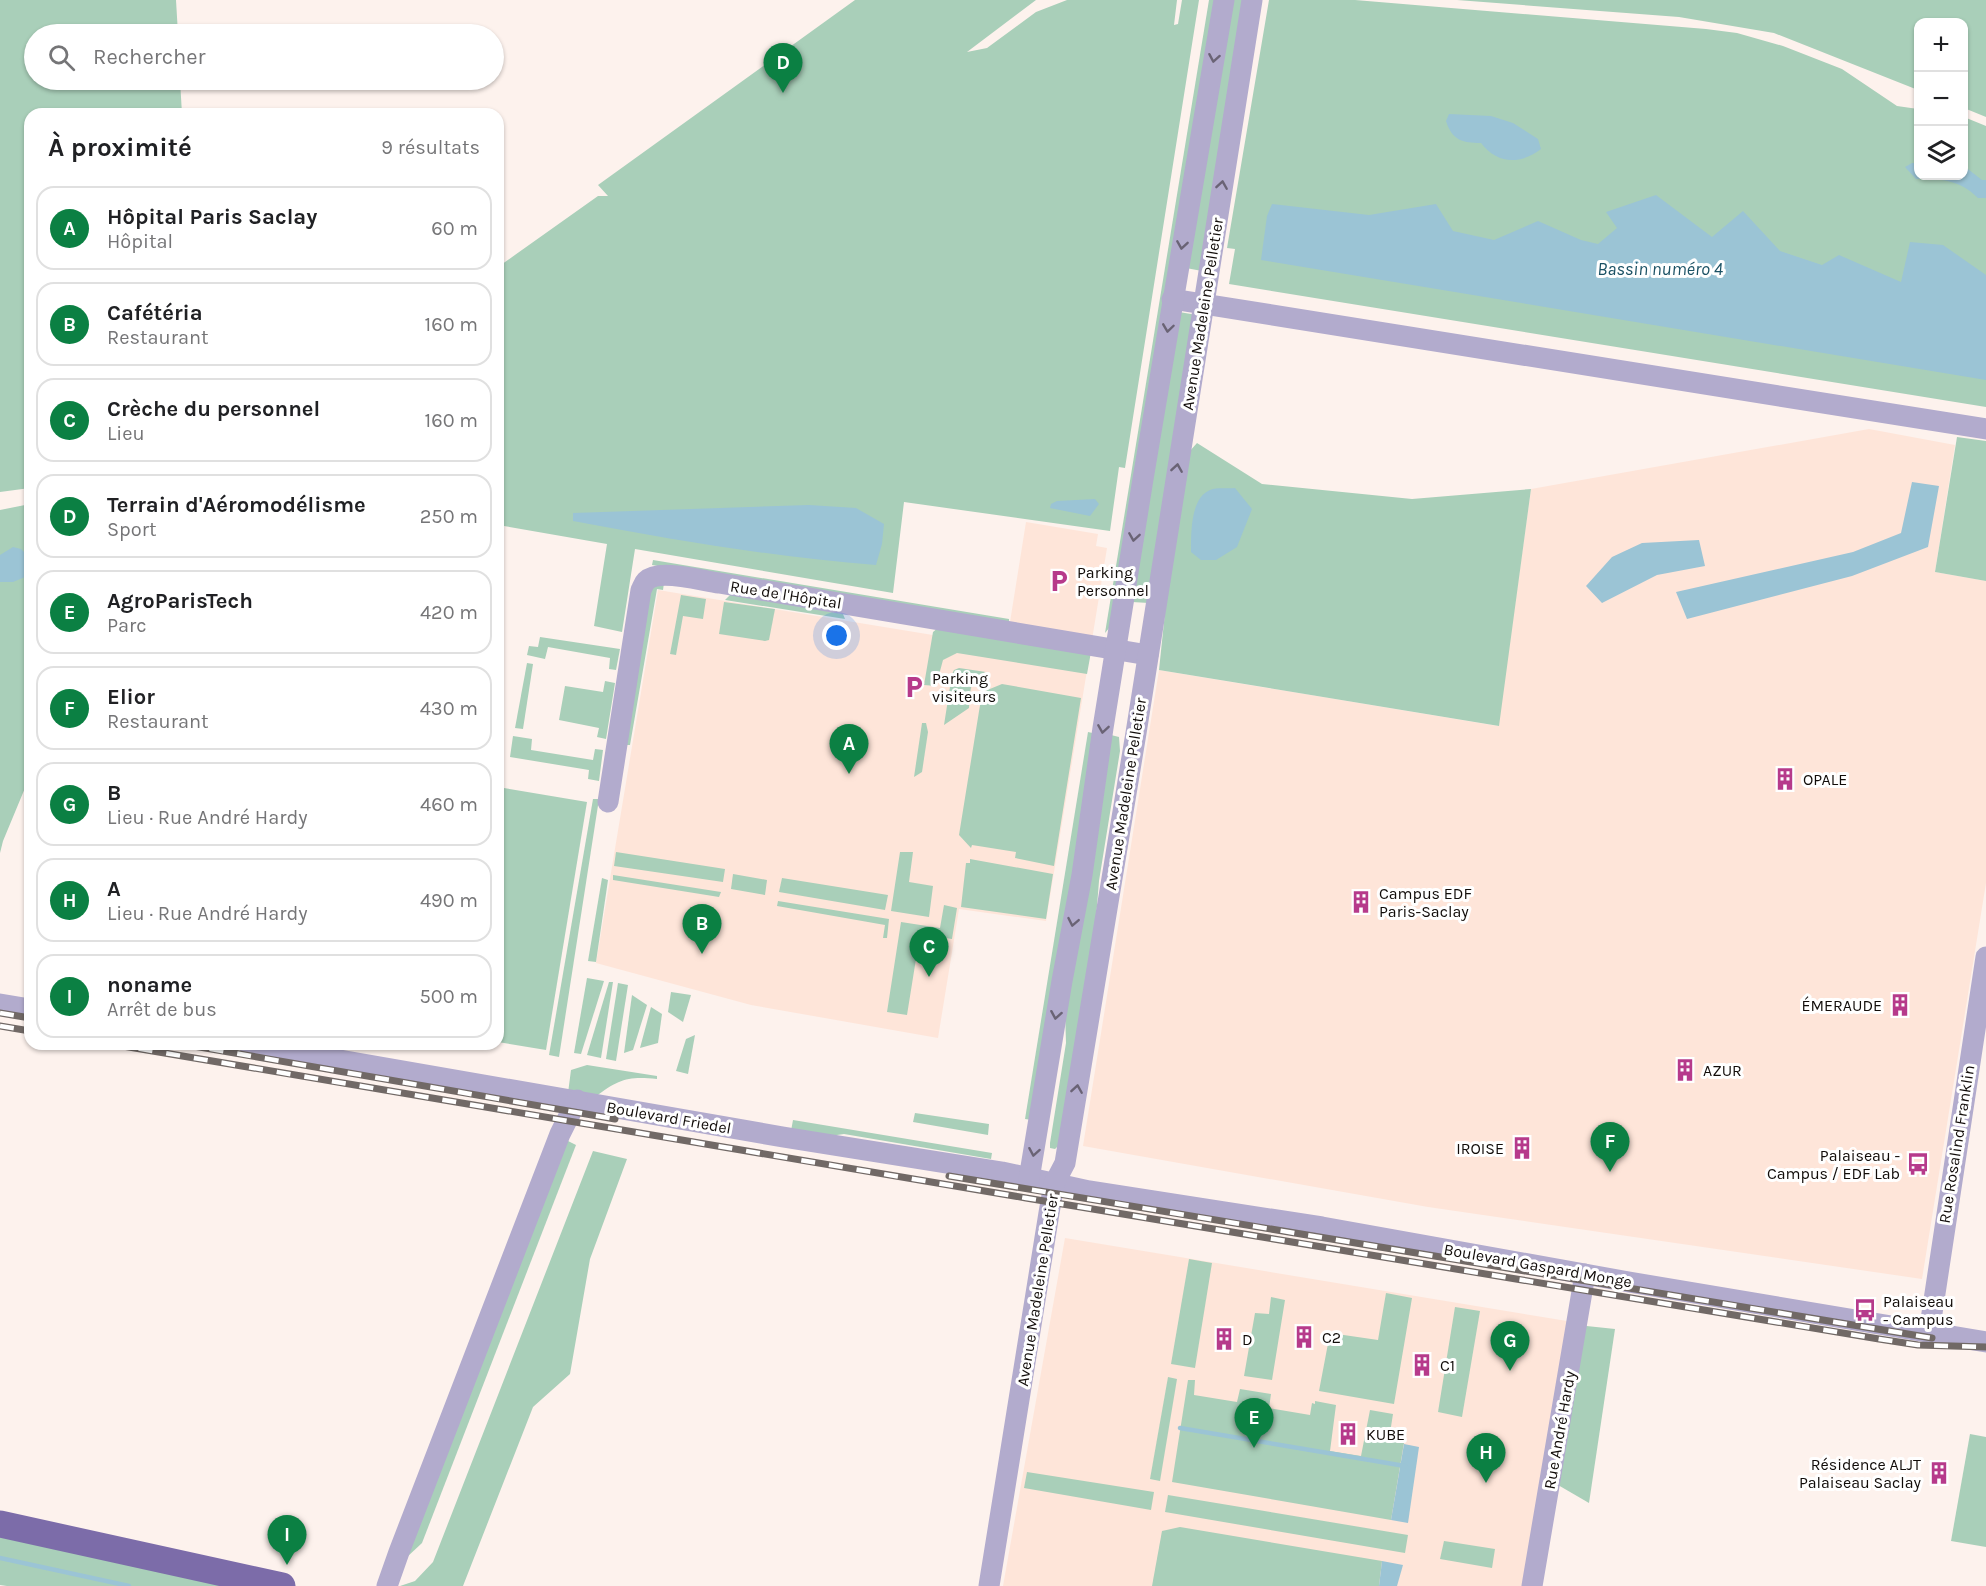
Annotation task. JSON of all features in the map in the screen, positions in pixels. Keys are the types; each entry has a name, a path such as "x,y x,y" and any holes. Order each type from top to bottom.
{"main road":[{"path":"0,1524 282,1586"}],"street":[{"name":"Avenue Madeleine Pelletier","path":"1029,1179 1082,875 1172,299 1224,0"},
{"name":"Avenue Madeleine Pelletier","path":"989,1586 1054,1184 1065,1163 1252,0"},
{"path":"1172,299 1986,429"},
{"name":"Rue de l'Hôpital","path":"608,802 641,590 646,581 655,577 673,576 1148,655"},
{"name":"Rue Rosalind Franklin","path":"1929,1333 1986,957"},
{"path":"0,1004 24,1008"},
{"name":"Boulevard Friedel","path":"283,1050 660,1116 1002,1172 1089,1191"},
{"path":"387,1586 547,1166 577,1100"},
{"name":"Boulevard Gaspard Monge","path":"1089,1191 1333,1229 1586,1275 1986,1341"},
{"name":"Rue André Hardy","path":"1532,1586 1586,1275"}],"shaded area":[{"path":"1869,429 1955,445 1935,572 1986,581 1986,883 1922,1279 1428,1207 1083,1146 1159,670 1498,726 1531,489"},
{"path":"1026,522 1098,534 1096,546 1107,548 1046,921 959,909 938,1038 751,1005 596,963 658,590 1006,647"},
{"path":"1065,1238 1567,1321 1523,1586 1003,1586"}],"green space":[{"path":"0,0 176,0 177,24 24,24 24,90 181,90 182,108 24,108 24,489 0,492"},
{"path":"855,0 1036,0 967,52 987,48 1036,12 1067,0 1177,0 1174,25 1178,24 1182,0 1199,0 1125,468 1119,467 1110,531 904,502 893,593 635,549 622,632 594,626 607,544 504,526 504,263 598,196 608,196 598,185"},
{"path":"1209,0 1216,0 1115,621 1105,633"},
{"path":"1230,0 1247,0 1202,271 1186,268"},
{"path":"1269,0 1355,0 1737,33 1783,46 1842,69 1897,106 1914,108 1914,180 1968,180 1968,119 1986,126 1986,407 1229,284 1235,249 1227,248"},
{"path":"1457,0 1986,0 1986,117 1968,110 1968,18 1914,18 1914,88 1774,33 1679,17"},
{"path":"1179,312 1197,315 1149,603 1132,602"},
{"path":"1957,437 1986,441 1986,581 1935,572"},
{"path":"1197,443 1262,484 1412,499 1531,489 1499,726 1159,670 1169,574 1189,452"},
{"path":"24,505 24,790 0,853 0,510"},
{"path":"653,560 1009,619 1009,623 652,565"},
{"path":"664,583 663,590 657,589 630,745 623,745 650,588"},
{"path":"732,593 843,614 845,619 725,600"},
{"path":"681,595 706,599 703,619 683,616 676,655 670,654"},
{"path":"724,602 775,609 769,640 719,634"},
{"path":"939,627 1091,652 1087,674 957,653 943,660 936,686 924,685 933,632"},
{"path":"540,637 620,649 616,670 609,669 610,658 548,647 545,659 527,655 529,646 538,647"},
{"path":"527,663 533,664 523,729 515,728"},
{"path":"959,668 986,672 973,682 969,708 944,725 952,674"},
{"path":"605,681 615,683 606,739 597,737 599,728 559,720 565,686 603,692"},
{"path":"1002,684 1081,698 1054,866 1015,858 1016,852 972,845 971,848 959,835 981,699 985,691"},
{"path":"922,723 926,723 928,732 922,772 914,777"},
{"path":"1088,732 1097,734 1032,1120 1025,1119"},
{"path":"1111,735 1119,737 1120,751 1099,881 1095,931 1061,1143 1055,1149 1050,1148 1050,1143 1066,1043 1065,1009"},
{"path":"513,736 532,739 531,750 593,760 595,749 603,750 599,781 588,779 589,770 510,757"},
{"path":"504,788 587,802 546,1050 504,1043"},
{"path":"593,799 599,799 559,1057 549,1055"},
{"path":"616,852 725,869 723,882 614,866"},
{"path":"900,852 913,852 909,882 933,886 929,917 891,911"},
{"path":"970,859 1053,874 1046,919 961,907 966,863 970,863"},
{"path":"733,874 767,880 765,895 731,889"},
{"path":"613,875 721,892 719,897 613,880"},
{"path":"602,878 608,880 596,962 588,961"},
{"path":"782,878 888,895 885,910 779,892"},
{"path":"778,901 889,919 887,938 883,938 885,925 777,906"},
{"path":"944,905 957,908 952,939 920,934 907,1015 887,1012 901,922 940,928"},
{"path":"587,978 604,981 581,1054 574,1053"},
{"path":"609,982 613,982 601,1058 587,1055"},
{"path":"618,983 628,985 616,1061 606,1059"},
{"path":"671,992 691,995 683,1022 668,1012"},
{"path":"632,995 647,1005 633,1050 624,1053"},
{"path":"651,1007 662,1014 658,1043 640,1048"},
{"path":"695,1035 688,1074 676,1071 686,1039"},
{"path":"587,1065 657,1076 657,1079 624,1080 595,1097 568,1093 571,1070"},
{"path":"915,1113 989,1124 988,1135 913,1122"},
{"path":"793,1120 992,1153 991,1159 844,1134 830,1136 791,1131"},
{"path":"566,1140 576,1145 422,1543 406,1558"},
{"path":"593,1151 627,1159 590,1259 570,1374 533,1407 463,1586 400,1586 415,1581 433,1562"},
{"path":"1189,1259 1212,1263 1195,1368 1171,1364"},
{"path":"1386,1293 1412,1298 1394,1404 1319,1391 1330,1333 1378,1340"},
{"path":"1271,1297 1285,1300 1272,1380 1244,1376 1255,1313 1269,1314"},
{"path":"1455,1307 1480,1311 1462,1417 1438,1412"},
{"path":"1577,1325 1615,1329 1589,1503 1558,1485"},
{"path":"1168,1377 1177,1379 1160,1481 1150,1479"},
{"path":"1188,1380 1195,1380 1194,1395 1237,1402 1240,1389 1271,1394 1269,1408 1310,1415 1312,1403 1315,1404 1315,1401 1336,1405 1330,1451 1361,1456 1370,1410 1393,1414 1390,1433 1404,1443 1391,1520 1172,1482"},
{"path":"1970,1434 1986,1437 1986,1547 1951,1541"},
{"path":"1027,1472 1154,1492 1151,1510 1024,1488"},
{"path":"1168,1495 1408,1535 1405,1553 1165,1512"},
{"path":"1180,1527 1382,1561 1379,1586 1152,1586 1162,1531"},
{"path":"0,1535 238,1586 0,1585"},
{"path":"1444,1541 1495,1549 1492,1568 1440,1559"}],"water":[{"path":"1449,114 1491,116 1513,123 1538,139 1541,149 1517,160 1501,158 1487,150 1481,143 1463,141 1455,136 1446,121"},
{"path":"1914,163 1914,177 1905,167"},
{"path":"1968,169 1982,180 1986,180 1986,198 1978,198 1964,187 1942,180 1968,180"},
{"name":"Bassin numéro 4","path":"1656,195 1712,237 1743,211 1780,251 1822,265 1839,255 1901,282 1910,242 1943,245 1986,275 1986,380 1261,260 1267,216 1272,204 1369,215 1436,204 1453,231 1494,240 1538,221 1581,240 1598,244 1617,228 1606,212"},
{"path":"1912,482 1939,486 1928,547 1852,576 1687,619 1676,592 1853,552 1901,533"},
{"path":"1235,488 1252,509 1237,547 1216,560 1201,560 1191,552 1195,509 1203,494 1210,490"},
{"path":"1095,499 1099,504 1090,516 1050,508 1051,504 1057,501"},
{"path":"809,505 856,508 884,524 882,544 876,565 724,547 573,521 573,513"},
{"path":"1699,540 1705,566 1657,575 1602,603 1586,586 1612,557 1642,543"},
{"path":"13,547 21,549 24,552 24,577 13,582 0,582 0,555"},
{"path":"1404,1444 1419,1447 1408,1523 1391,1520"},
{"path":"1382,1561 1403,1565 1397,1586 1379,1586"}],"waterway":[{"path":"1180,1428 1405,1466"},
{"path":"0,1558 129,1586"}],"railway":[{"path":"0,1013 24,1017"},
{"path":"0,1026 24,1030"},
{"path":"147,1050 1879,1339 1918,1345 1986,1347"},
{"path":"217,1050 615,1119"},
{"path":"949,1176 1932,1338"}],"place":[{"name":"Terrain d'Aéromodélisme","path":"783,93"},
{"name":"Parking Personnel","path":"1059,581"},
{"name":"Parking visiteurs","path":"914,687"},
{"name":"Hôpital Paris Saclay","path":"849,774"},
{"name":"OPALE","path":"1785,779"},
{"name":"Campus EDF Paris-Saclay","path":"1361,902"},
{"name":"Cafétéria","path":"702,954"},
{"name":"Crèche du personnel","path":"929,977"},
{"name":"ÉMERAUDE","path":"1900,1005"},
{"name":"AZUR","path":"1685,1070"},
{"name":"IROISE","path":"1522,1148"},
{"name":"Palaiseau - Campus / EDF Lab","path":"1918,1164"},
{"name":"Elior","path":"1610,1172"},
{"name":"Palaiseau - Campus","path":"1865,1310"},
{"name":"C2","path":"1304,1337"},
{"name":"D","path":"1224,1339"},
{"name":"C1","path":"1422,1365"},
{"name":"B","path":"1510,1371"},
{"name":"KUBE","path":"1348,1434"},
{"name":"AgroParisTech","path":"1254,1448"},
{"name":"Résidence ALJT Palaiseau Saclay","path":"1939,1473"},
{"name":"A","path":"1486,1483"},
{"name":"noname","path":"287,1565"}]}
